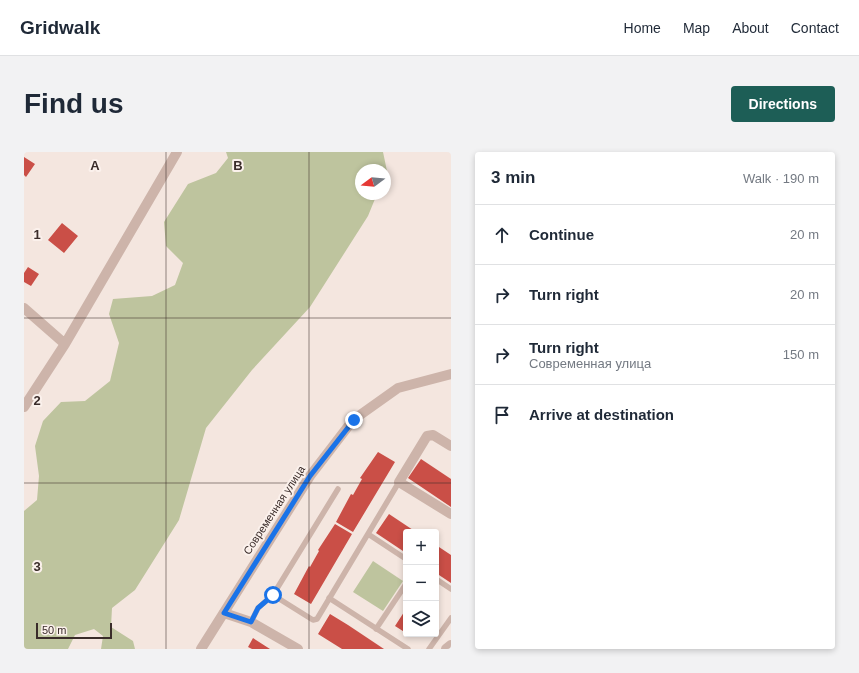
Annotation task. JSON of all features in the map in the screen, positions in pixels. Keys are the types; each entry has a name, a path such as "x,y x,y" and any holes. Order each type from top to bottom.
{"street":[{"path":"24,408 65,344 177,152"},
{"path":"24,308 65,344"},
{"name":"Современная улица","path":"201,649 310,476 354,420 398,388 451,374"},
{"path":"451,446 433,435 427,436 399,482 451,514"},
{"path":"224,613 251,622 298,649"},
{"path":"446,649 451,644"}],"lane":[{"path":"273,595 315,620 399,482"},
{"path":"251,622 258,608 273,595 338,489"},
{"path":"368,534 403,557"},
{"path":"439,581 451,589"},
{"path":"376,628 403,588"},
{"path":"329,598 408,649"},
{"path":"429,649 451,618"}],"green space":[{"path":"226,152 383,152 386,164 355,164 355,200 375,200 368,216 310,307 252,370 206,428 179,520 135,590 112,608 111,627 133,641 135,649 101,649 103,636 94,629 75,635 68,649 24,649 24,511 37,500 39,476 35,446 43,421 61,402 85,401 110,381 119,343 109,314 113,299 152,296 175,285 183,263 166,246 164,222 188,184 216,173 228,158"},
{"path":"373,561 403,581 383,611 353,592"}],"building":[{"path":"24,157 35,164 26,177 24,175"},
{"path":"62,223 78,236 64,253 48,240"},
{"path":"28,267 39,274 31,286 24,282 24,273"},
{"path":"378,452 395,462 353,532 336,522 351,494 353,495 362,479 360,478"},
{"path":"421,459 451,479 451,507 408,478"},
{"path":"389,514 412,529 403,529 403,551 376,533"},
{"path":"335,524 352,534 311,604 294,594 319,551 318,550"},
{"path":"439,547 451,555 451,583 439,575"},
{"path":"330,614 384,649 342,649 318,634"},
{"path":"403,614 403,631 395,626"},
{"path":"253,638 270,649 252,649 248,647"}],"route":[{"path":"273,595 258,608 251,622 224,613 310,476 354,420"}]}
